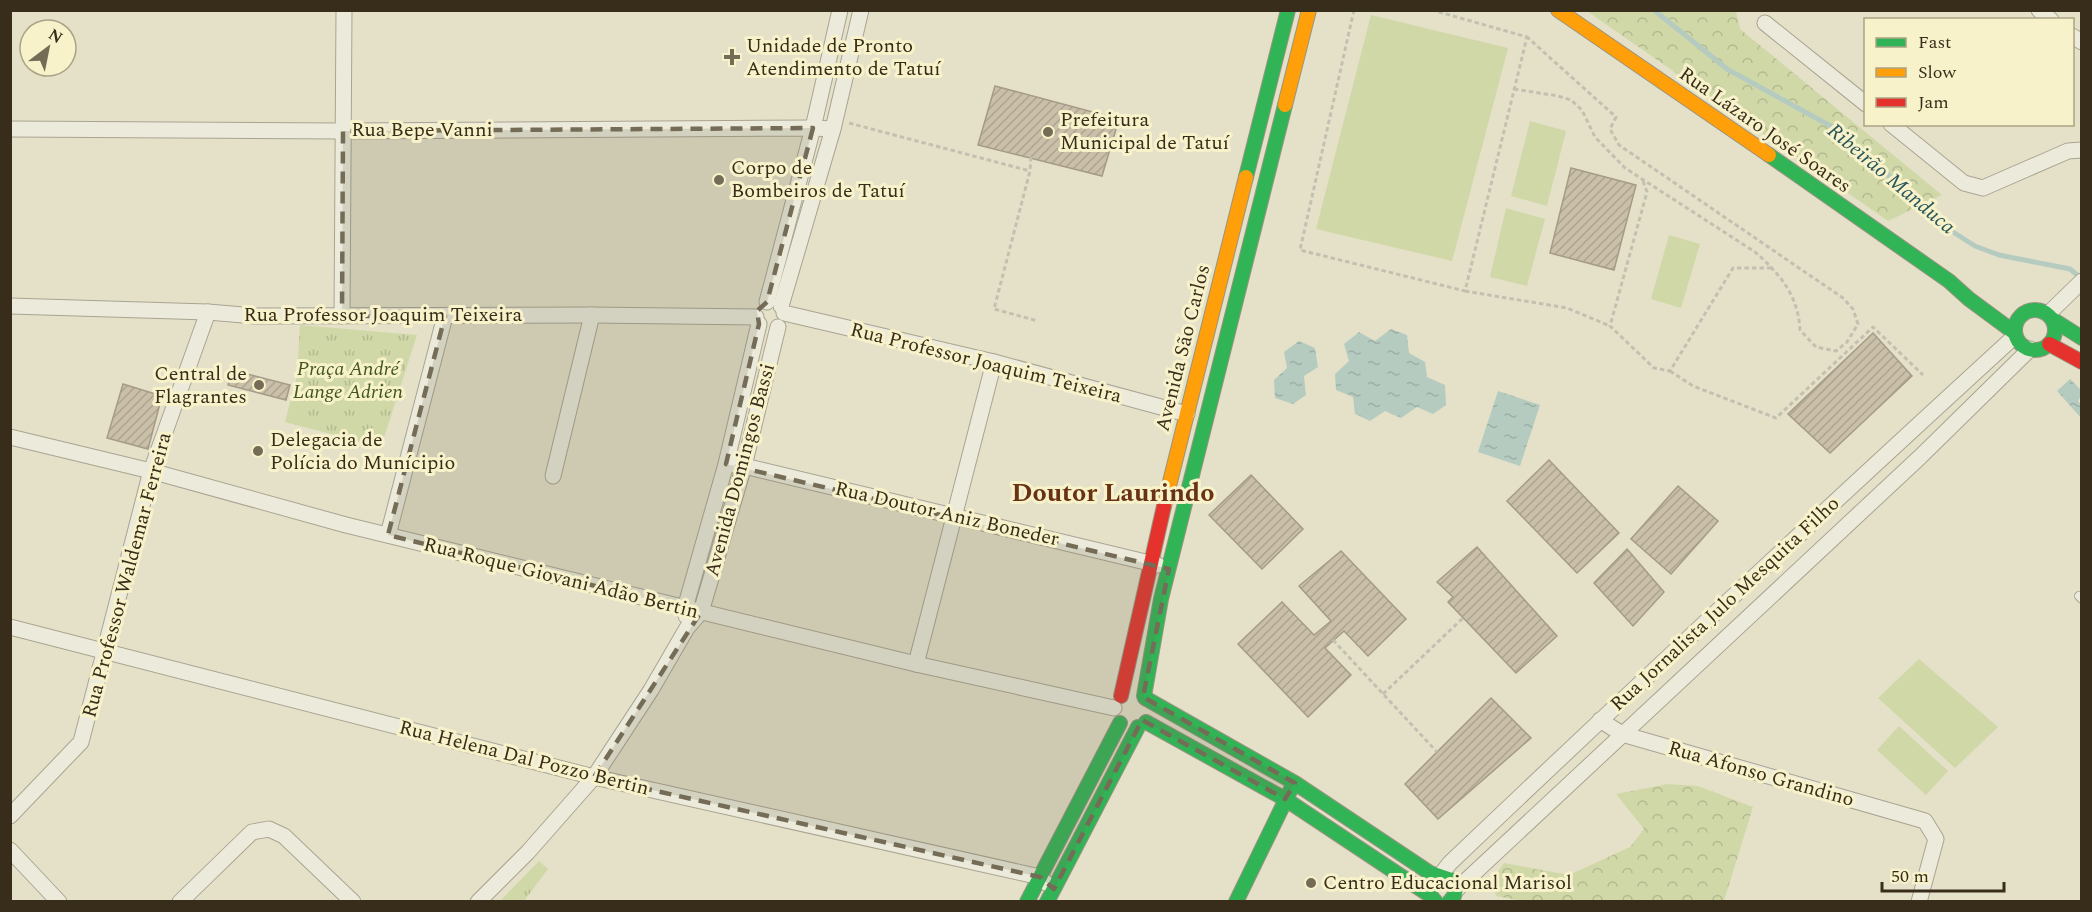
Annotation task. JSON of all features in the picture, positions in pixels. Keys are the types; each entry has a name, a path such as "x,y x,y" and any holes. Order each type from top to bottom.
{"main road":[{"name":"Avenida São Carlos","path":"1026,902 1040,877 1118,709 1150,563 1288,10"},
{"name":"Avenida São Carlos","path":"1144,697 1161,599 1309,10"},
{"name":"Rua Lázaro José Soares","path":"1557,10 1949,281 2015,334"},
{"name":"Rua Lázaro José Soares","path":"1949,281 2020,314"},
{"path":"2050,316 2055,332 2049,345 2030,350 2023,347 2015,334 2015,323 2020,314 2036,309 2050,316 2082,338"},
{"path":"2049,345 2082,362"},
{"path":"1432,900 1285,799 1142,724 1129,728 1118,709 1128,693 1136,693 1144,697 1295,783 1439,877 1451,879 1455,884 1456,896"},
{"path":"1050,895 1142,724 1150,714 1144,697"},
{"path":"1236,902 1285,799 1295,783"},
{"path":"1432,900 1430,885 1439,877"}],"street":[{"path":"342,316 344,10"},
{"name":"Avenida Domingos Bassi","path":"701,612 744,466 813,128 840,10"},
{"name":"Avenida Domingos Bassi","path":"777,312 834,124 861,10"},
{"path":"1765,23 1864,102"},
{"name":"Rua Bepe Vanni","path":"10,129 343,131 813,128 834,124"},
{"path":"1893,126 1964,183 1983,188 2068,151 2082,150"},
{"path":"2050,316 2079,284"},
{"path":"757,320 760,305 777,312"},
{"name":"Rua Professor Joaquim Teixeira","path":"10,306 208,312 255,316 592,315 757,320 771,329 777,312 994,362 1187,414"},
{"name":"Rua Professor Waldemar Ferreira","path":"10,816 81,742 152,471 208,312"},
{"path":"554,476 592,315"},
{"path":"388,535 445,316"},
{"name":"Avenida Domingos Bassi","path":"685,608 726,464 757,320"},
{"name":"Rua Jornalista Julo Mesquita Filho","path":"1439,877 1450,863 1600,720 2015,334"},
{"name":"Rua Jornalista Julo Mesquita Filho","path":"1456,896 1622,734 1920,457 2030,350"},
{"path":"916,664 994,362"},
{"name":"Rua Roque Giovani Adão Bertin","path":"10,437 152,471 388,535 701,612 916,664 1118,709"},
{"name":"Rua Doutor Aniz Boneder","path":"726,464 744,466 953,515 1169,568"},
{"path":"1728,600 1746,619"},
{"path":"685,608 687,628"},
{"path":"478,902 528,852 594,777 651,690 687,628 701,612"},
{"name":"Rua Helena Dal Pozzo Bertin","path":"10,627 594,777 1040,877"},
{"path":"1634,689 1652,706"},
{"name":"Rua Afonso Grandino","path":"1600,720 1622,734 1925,821 1936,839 1919,902"},
{"path":"180,902 252,832 269,829 284,836 353,902"},
{"path":"10,850 59,902"},
{"path":"1040,877 1050,895"}],"path":[{"path":"1354,10 1300,250 1465,291 1567,308 1610,326 1654,368 1670,371 1693,386 1776,418 1873,327 1923,375"},
{"path":"1432,10 1527,38 1616,117 1610,129 1619,145 1843,298 1853,309 1858,324 1847,342 1836,351 1816,347 1800,330 1799,312 1788,289 1773,268 1755,252 1625,168 1595,137 1582,110 1571,100 1514,89"},
{"path":"1465,291 1527,38"},
{"path":"834,124 1030,171"},
{"path":"1031,157 1030,171 994,309 1038,321"},
{"path":"1610,326 1647,192 1642,179"},
{"path":"1670,371 1733,268 1773,268"},
{"path":"1383,694 1463,618"},
{"path":"1333,640 1437,752"}],"highlighted area":[{"path":"813,128 767,302 757,311 759,324 726,464 1169,569 1143,697 1295,783 1285,799 1142,720 1054,889 1040,877 594,777 701,612 388,535 445,316 342,316 343,131"}],"green space":[{"path":"1587,11 1736,11 1740,29 1942,195 1888,221"},
{"path":"1371,15 1508,48 1452,261 1316,229"},
{"path":"1530,121 1566,131 1547,206 1511,196"},
{"path":"1506,208 1545,219 1527,286 1490,277"},
{"path":"1669,235 1700,244 1681,308 1651,299"},
{"name":"Praça André Lange Adrien","path":"300,325 417,335 381,447 285,422 297,376"},
{"path":"1919,659 1998,727 1955,768 1878,698"},
{"path":"1899,726 1948,771 1926,795 1877,750"},
{"path":"1668,784 1698,786 1753,807 1724,901 1527,902 1496,896 1492,880 1504,863 1569,875 1630,847 1644,829 1616,794"},
{"path":"539,861 548,869 524,901 500,901"}],"water":[{"path":"1391,329 1407,335 1409,353 1425,362 1427,377 1445,385 1446,405 1433,414 1417,407 1401,418 1385,411 1370,421 1355,414 1353,397 1336,390 1335,374 1349,361 1344,344 1359,332 1375,341"},
{"path":"1299,341 1315,348 1318,367 1304,376 1306,395 1293,404 1275,398 1274,380 1287,368 1284,352"},
{"path":"2070,379 2081,390 2078,401 2081,405 2081,418 2057,391"},
{"path":"1498,391 1540,405 1520,466 1478,452"}],"building":[{"name":"Prefeitura Municipal de Tatuí","path":"995,86 1119,119 1102,176 978,145"},
{"path":"1571,168 1636,185 1614,270 1550,253"},
{"path":"1873,333 1912,376 1830,453 1788,414"},
{"name":"Central de Flagrantes","path":"232,370 290,385 286,400 228,385"},
{"path":"123,384 162,396 148,449 107,438"},
{"path":"1549,460 1619,533 1577,573 1507,501"},
{"path":"1251,475 1303,529 1262,569 1209,515"},
{"path":"1678,486 1718,521 1671,574 1631,539"},
{"path":"1477,547 1557,636 1516,673 1448,602 1453,597 1437,582"},
{"path":"1627,549 1664,592 1633,626 1594,583"},
{"path":"1341,551 1406,619 1368,656 1344,631 1325,648 1351,675 1308,717 1238,644 1282,602 1314,635 1331,621 1299,586"},
{"path":"1491,698 1531,738 1438,819 1405,784"}],"waterway":[{"name":"Ribeirão Manduca","path":"1654,10 1727,69 1836,129 1953,232 1975,246 1999,255 2070,269 2082,279"}],"traffic: fast":[{"path":"1246,177 1288,10"},
{"path":"1144,696 1161,599 1285,105"},
{"path":"1769,155 1949,281 2015,333"},
{"path":"2035,310 2043,311 2049,316 2054,322 2055,330 2054,338 2049,344 2043,349 2035,350 2027,349 2021,344 2016,338 2015,330 2016,322 2021,316 2027,311 2035,310"},
{"path":"2052,319 2082,338"},
{"path":"1145,698 1295,783 1430,873 1451,880 1456,889 1449,902"},
{"path":"1146,722 1285,799 1431,896 1436,902"},
{"path":"1027,902 1120,723"},
{"path":"1047,902 1138,727"},
{"path":"1236,902 1291,789"}],"traffic: slow":[{"path":"1285,105 1309,10"},
{"path":"1558,10 1769,155"},
{"path":"1164,506 1246,177"}],"traffic: jam":[{"path":"2049,344 2082,362"},
{"path":"1121,696 1164,506"}],"place":[{"name":"Unidade de Pronto Atendimento de Tatuí","path":"732,57"},
{"name":"Prefeitura Municipal de Tatuí","path":"1048,132"},
{"name":"Corpo de Bombeiros de Tatuí","path":"719,180"},
{"name":"Central de Flagrantes","path":"259,385"},
{"name":"Delegacia de Polícia do Munícipio","path":"258,451"},
{"name":"Centro Educacional Marisol","path":"1311,883"}],"district":[{"name":"Doutor Laurindo","path":"1113,493"}]}
